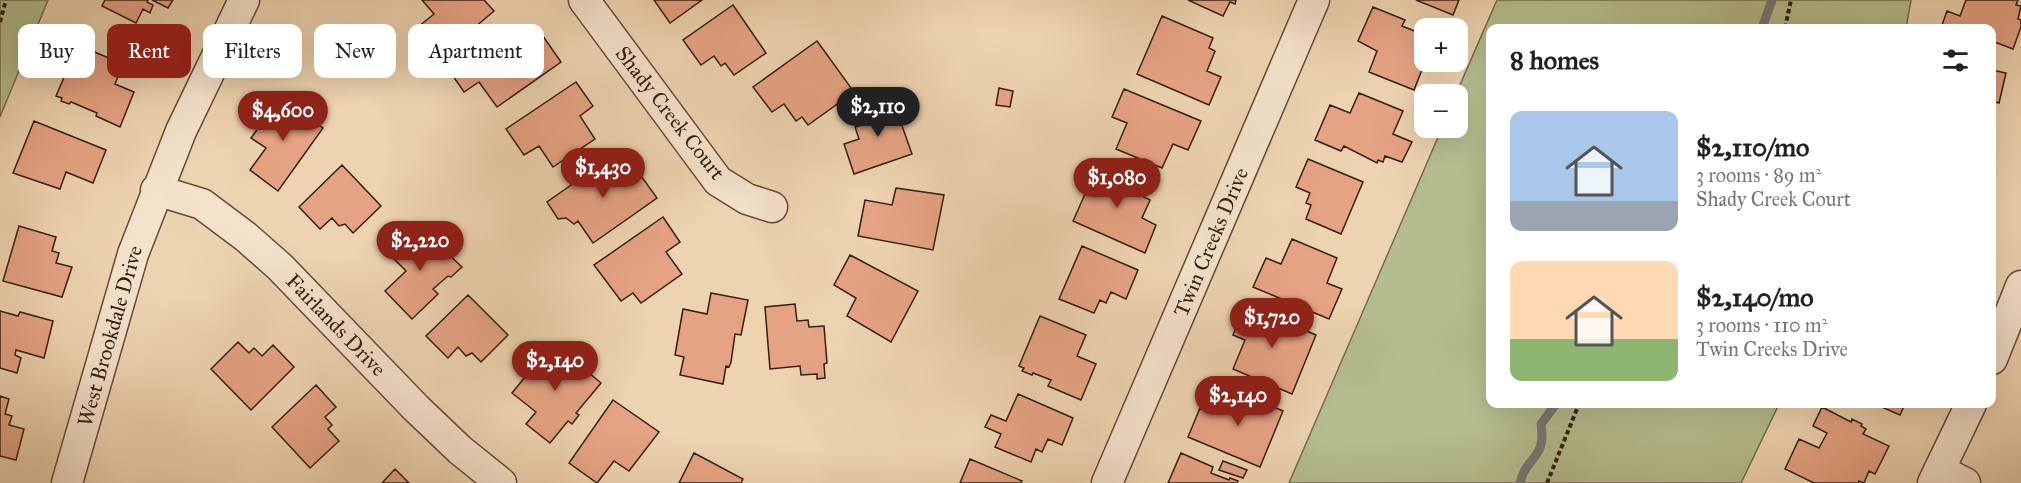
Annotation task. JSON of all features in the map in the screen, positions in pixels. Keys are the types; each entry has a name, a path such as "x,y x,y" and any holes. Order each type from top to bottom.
{"street":[{"name":"West Brookdale Drive","path":"67,483 133,254 156,190 181,131 244,0"},
{"name":"Shady Creek Court","path":"584,0 718,181 747,199 772,207"},
{"name":"Twin Creeks Drive","path":"1107,483 1314,0"},
{"name":"Fairlands Drive","path":"156,190 202,204 246,237 280,267 416,408 460,450 501,483"},
{"path":"1996,350 2021,286"},
{"path":"1946,479 1970,408"}],"path":[{"path":"0,22 6,0"},
{"path":"1786,24 1791,0"},
{"path":"1547,483 1577,408"}],"green space":[{"path":"0,0 48,0 38,24 18,24 18,73 0,117"},
{"path":"1497,0 1911,0 1907,24 1487,24"},
{"path":"1486,25 1486,408 1777,408 1741,483 1289,483 1438,138 1468,138 1468,84 1460,84 1466,72 1468,72 1468,66"}],"building":[{"path":"105,0 148,0 147,2 153,5 150,13 143,9 136,23 102,6"},
{"path":"152,0 173,0 168,8"},
{"path":"422,0 484,0 494,11 479,24 422,24 434,14"},
{"path":"654,0 702,0 670,23"},
{"path":"1188,0 1236,0 1235,4 1230,2 1223,16"},
{"path":"1416,0 1459,0 1453,15"},
{"path":"1966,0 2018,0 2016,5 2021,6 2018,19 2021,20 2021,27 2013,49 1996,43 1996,24 1942,24 1947,11 1960,16"},
{"path":"733,5 766,53 734,75 725,63 721,66 714,56 701,65 683,40"},
{"path":"1373,7 1405,20 1402,26 1414,31 1414,72 1421,72 1416,84 1414,84 1414,90 1369,72 1377,51 1358,41"},
{"path":"1162,16 1213,38 1209,48 1215,51 1207,71 1221,77 1209,105 1137,74"},
{"path":"544,37 561,62 544,74"},
{"path":"817,41 854,92 808,125 802,117 796,121 784,104 772,112 753,87"},
{"path":"95,52 107,57 107,78 117,78 115,84 134,92 120,127 96,116 97,113 71,102 69,104 61,101 62,98 56,96 64,78 95,78"},
{"path":"1996,71 2006,73 1999,103 1996,102"},
{"path":"454,78 538,78 497,107 479,82 464,92"},
{"path":"576,82 593,106 580,116 595,139 553,167 539,146 524,155 506,129"},
{"path":"999,88 1013,91 1010,107 996,105"},
{"path":"1124,89 1201,121 1188,150 1173,144 1162,168 1116,149 1127,123 1112,117"},
{"path":"1359,93 1403,111 1393,134 1412,142 1402,162 1385,156 1383,162 1378,160 1377,163 1344,146 1341,151 1315,140 1330,105 1350,113"},
{"path":"276,95 323,128 278,191 250,170 266,148 251,138 267,116 263,114"},
{"path":"893,100 912,154 854,174 844,144 859,139 855,127 862,125 857,112"},
{"path":"34,121 106,150 93,183 66,172 60,189 13,173"},
{"path":"611,157 623,174 634,166 657,198 593,243 578,221 574,224 566,218 558,219 547,202"},
{"path":"1308,159 1363,182 1341,234 1306,219 1311,205 1306,203 1310,193 1296,187"},
{"path":"342,165 381,206 353,233 345,224 339,226 332,218 320,229 299,207"},
{"path":"1098,165 1149,187 1144,197 1150,200 1142,218 1156,225 1145,253 1073,221"},
{"path":"896,188 944,195 933,250 858,236 865,200 892,205"},
{"path":"663,217 680,242 666,252 682,274 641,303 633,293 621,301 594,265"},
{"path":"19,226 56,237 52,251 59,253 56,263 72,267 62,297 3,281"},
{"path":"420,226 445,255 447,253 462,267 433,289 438,294 412,319 385,291 406,271 390,255"},
{"path":"1292,239 1337,258 1327,283 1342,289 1329,319 1253,287 1266,258 1281,264"},
{"path":"1082,246 1138,270 1126,299 1111,292 1106,303 1100,300 1094,313 1059,299"},
{"path":"850,255 918,291 891,342 847,316 856,298 834,285"},
{"path":"711,293 748,300 741,335 735,334 731,362 729,367 726,366 723,384 680,375 684,357 675,355 683,309 707,314"},
{"path":"468,295 508,335 481,362 472,353 466,356 458,347 448,358 426,336"},
{"path":"795,304 797,321 808,320 809,327 824,326 827,363 824,364 825,378 817,379 817,374 801,375 800,366 770,369 765,307"},
{"path":"1245,305 1316,335 1292,394 1233,369 1245,340 1233,335"},
{"path":"0,311 18,316 20,312 53,321 44,358 16,350 15,355 21,358 17,373 0,368"},
{"path":"1040,316 1086,335 1077,356 1096,364 1081,400 1048,386 1051,380 1022,371 1024,368 1019,366"},
{"path":"238,342 249,353 254,348 262,356 273,345 294,367 251,410 211,369"},
{"path":"553,343 601,383 576,413 579,415 572,424 568,421 550,443 526,424 536,412 512,393"},
{"path":"316,385 336,407 325,417 332,425 328,429 339,441 310,468 272,427"},
{"path":"1233,389 1283,411 1260,467 1188,437 1200,408 1215,414 1222,396 1229,398"},
{"path":"1018,394 1073,418 1062,445 1048,439 1042,452 1036,449 1031,462 995,447 1001,434 985,427 991,415 1006,421"},
{"path":"0,396 9,399 5,414 12,416 9,425 24,429 16,460 0,456"},
{"path":"613,400 659,432 629,471 614,461 597,483 569,463"},
{"path":"1822,408 1824,408 1851,422 1852,419 1862,424 1861,426 1866,429 1863,434 1889,446 1875,474 1869,471 1864,483 1859,481 1858,483 1814,483 1785,469 1799,439 1819,448 1827,433 1813,426"},
{"path":"1884,408 1903,408 1900,415"},
{"path":"694,453 743,479 741,483 679,483"},
{"path":"1181,453 1213,467 1211,473 1238,481 1237,483 1168,483"},
{"path":"970,459 1022,481 1021,483 960,483"},
{"path":"1223,461 1247,470 1243,478 1219,470"},
{"path":"395,469 409,483 382,483"}],"waterway":[{"path":"1763,24 1772,0"},
{"path":"1520,483 1527,467 1539,451 1542,435 1541,424 1553,408"}]}
